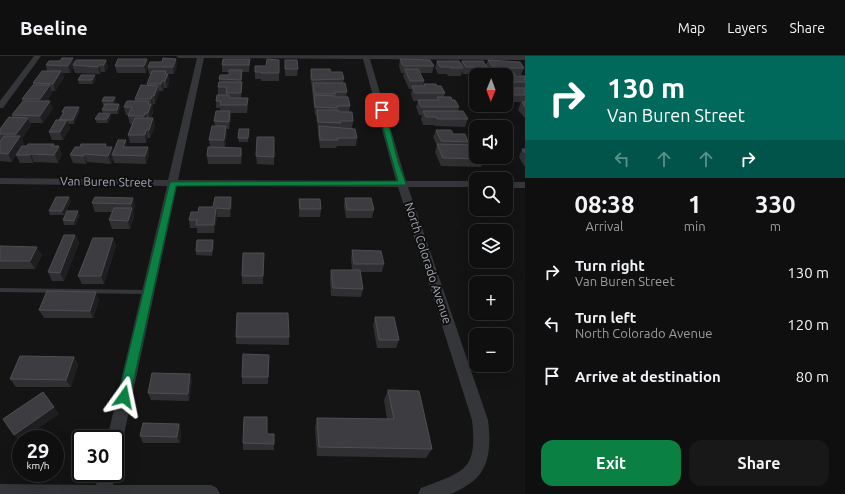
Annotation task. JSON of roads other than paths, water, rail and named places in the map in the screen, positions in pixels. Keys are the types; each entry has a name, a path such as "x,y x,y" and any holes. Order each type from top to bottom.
{"street":[{"path":"0,106 38,56"},
{"path":"179,56 525,58"},
{"path":"117,430 201,56"},
{"name":"North Colorado Avenue","path":"366,56 402,184 480,420 482,446 475,470 453,486 426,494"},
{"name":"Van Buren Street","path":"0,181 469,184"},
{"path":"513,184 525,185"},
{"path":"103,492 105,482"},
{"path":"0,493 103,492 211,494"}],"lane":[{"path":"0,290 148,292"}]}
